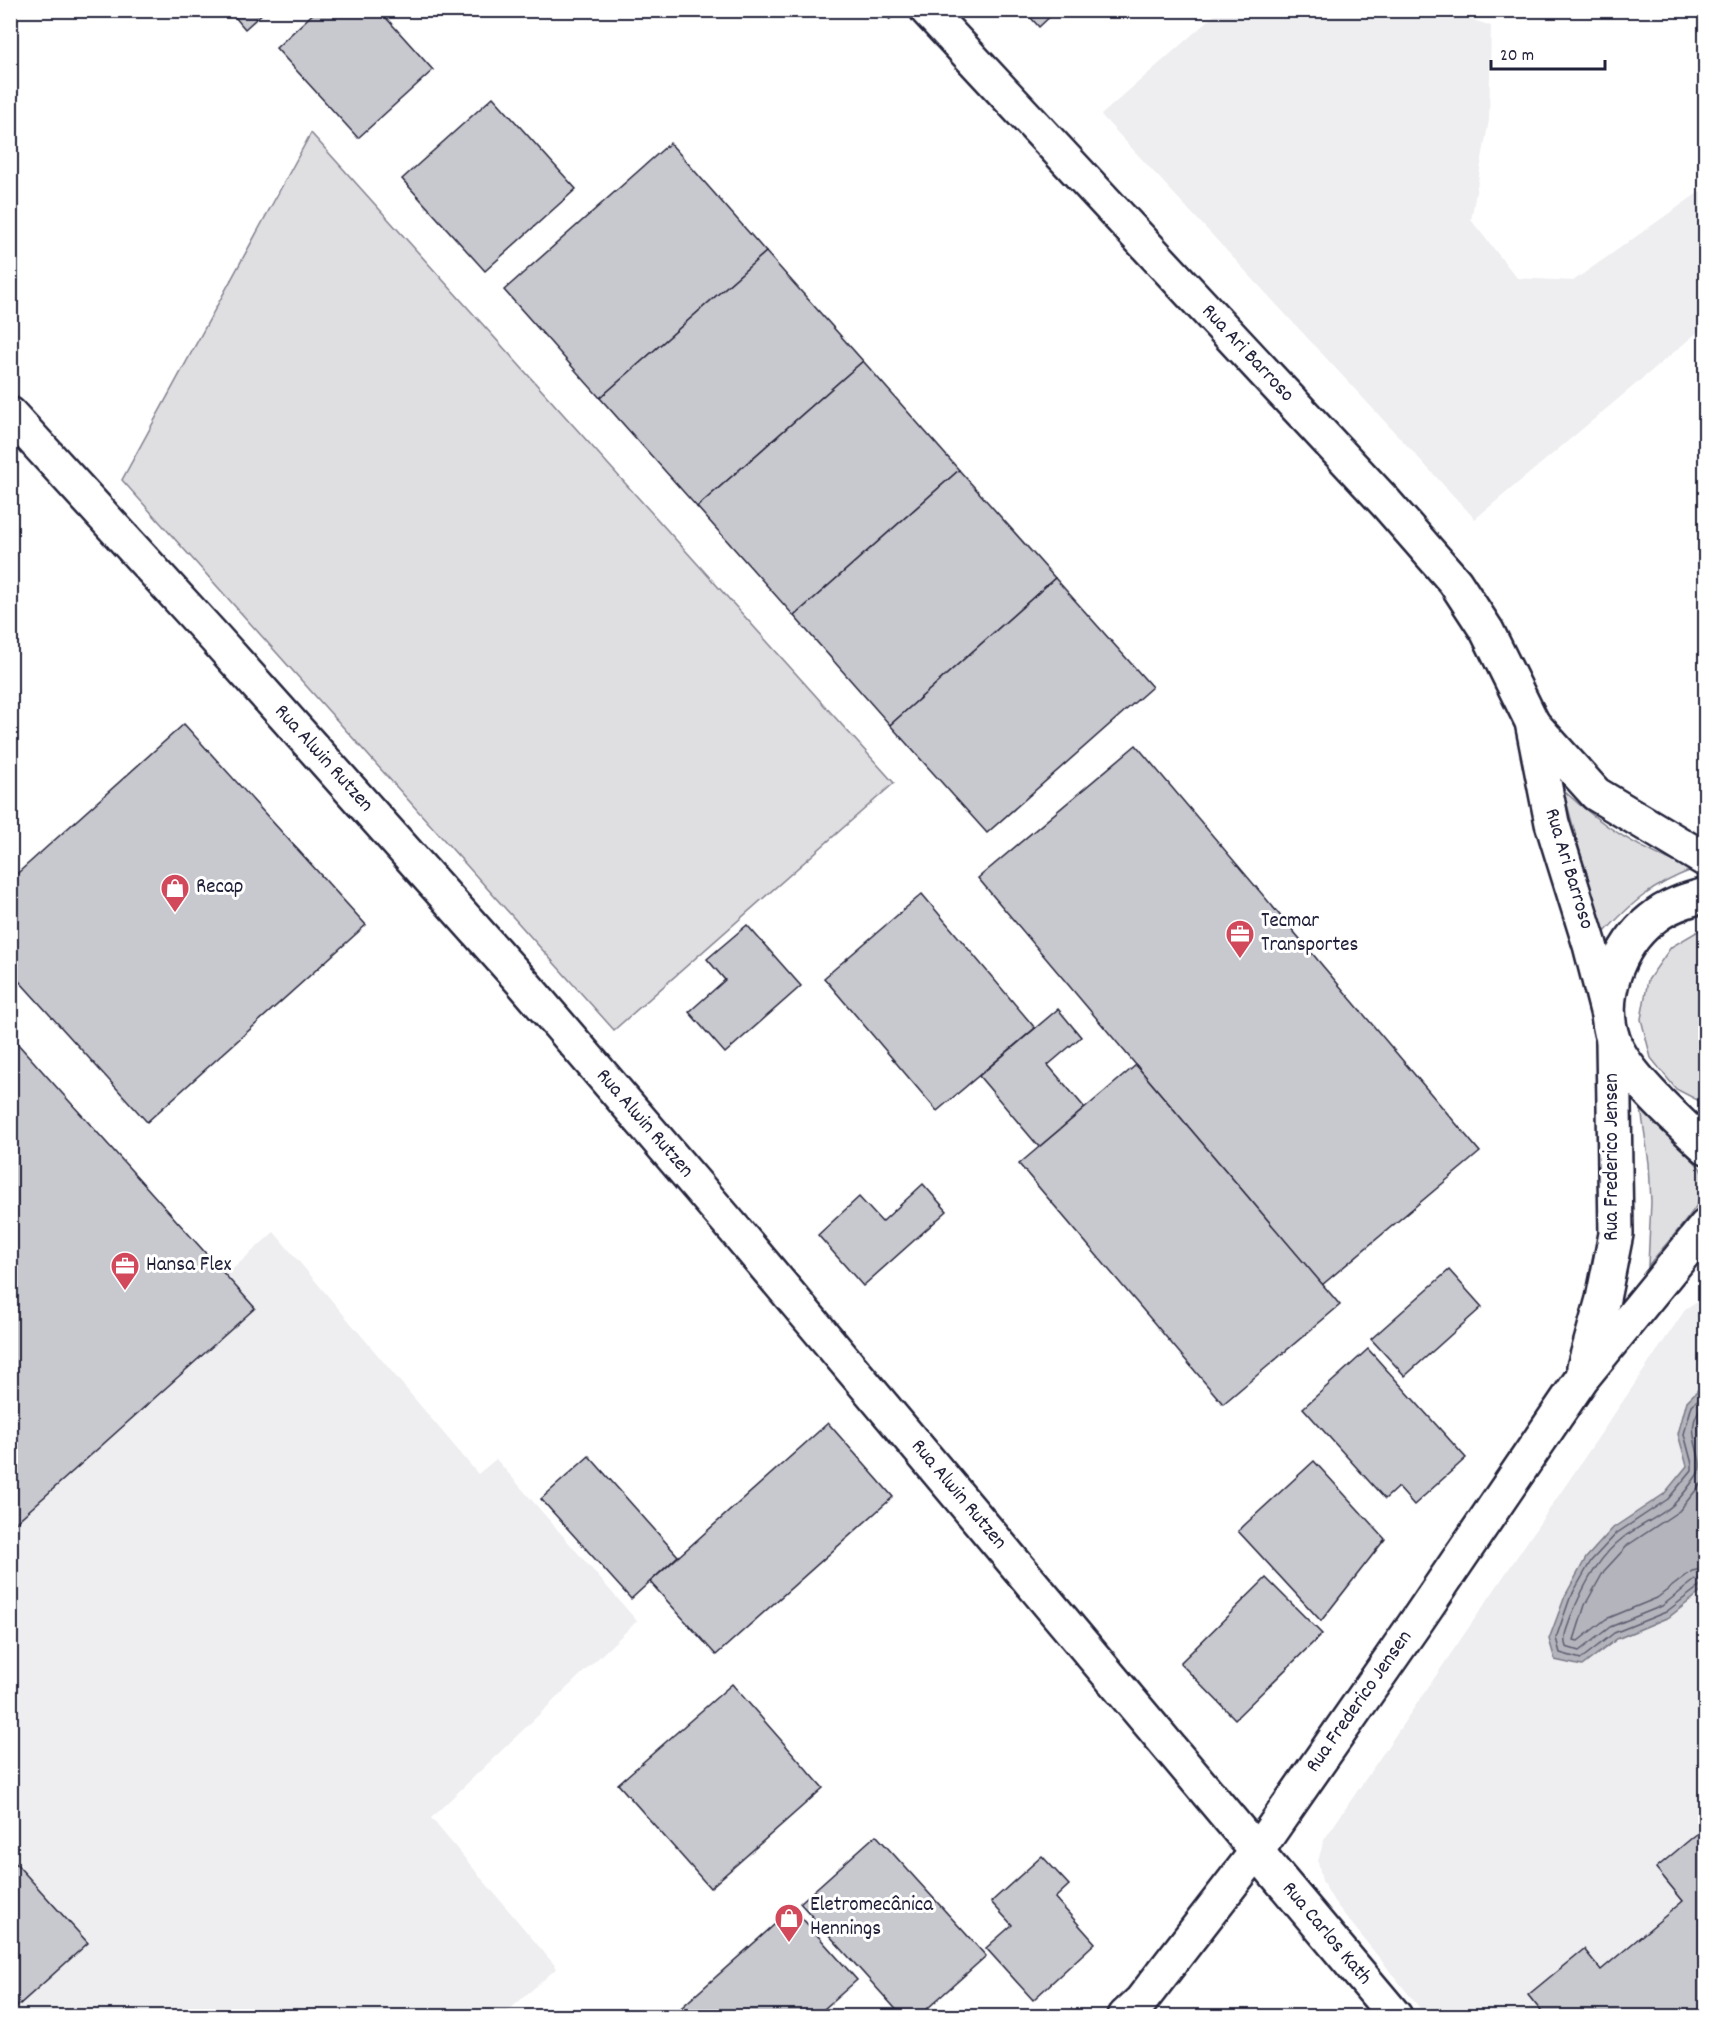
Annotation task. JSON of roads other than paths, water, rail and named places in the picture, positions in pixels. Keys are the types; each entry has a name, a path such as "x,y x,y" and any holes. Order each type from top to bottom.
{"street":[{"name":"Rua Ari Barroso","path":"927,10 1431,553 1455,582 1487,631 1532,722 1552,823 1590,945 1610,1028"},
{"name":"Rua Alwin Rutzen","path":"10,414 214,637 524,984 735,1230 1257,1851"},
{"name":"Rua Ari Barroso","path":"1532,722 1596,794 1706,860"},
{"path":"1699,1135 1648,1090 1626,1063 1610,1028 1612,979 1627,947 1651,920 1682,901 1706,895"},
{"name":"Rua Frederico Jensen","path":"1581,1378 1603,1299 1616,1234 1610,1028"},
{"name":"Rua Frederico Jensen","path":"1125,2016 1142,2001 1257,1851 1414,1625 1581,1378 1706,1226"},
{"name":"Rua Carlos Kath","path":"1257,1851 1395,2016"}],"water":[{"path":"1705,1383 1705,1589 1669,1617 1617,1639 1582,1666 1555,1660 1549,1639 1565,1596 1586,1558 1613,1528 1664,1494 1687,1466 1678,1434 1687,1401"}],"place":[{"name":"Recap","path":"175,914"},
{"name":"Tecmar Transportes","path":"1240,960"},
{"name":"Hansa Flex","path":"125,1292"},
{"name":"Eletromecânica Hennings","path":"789,1944"}]}
